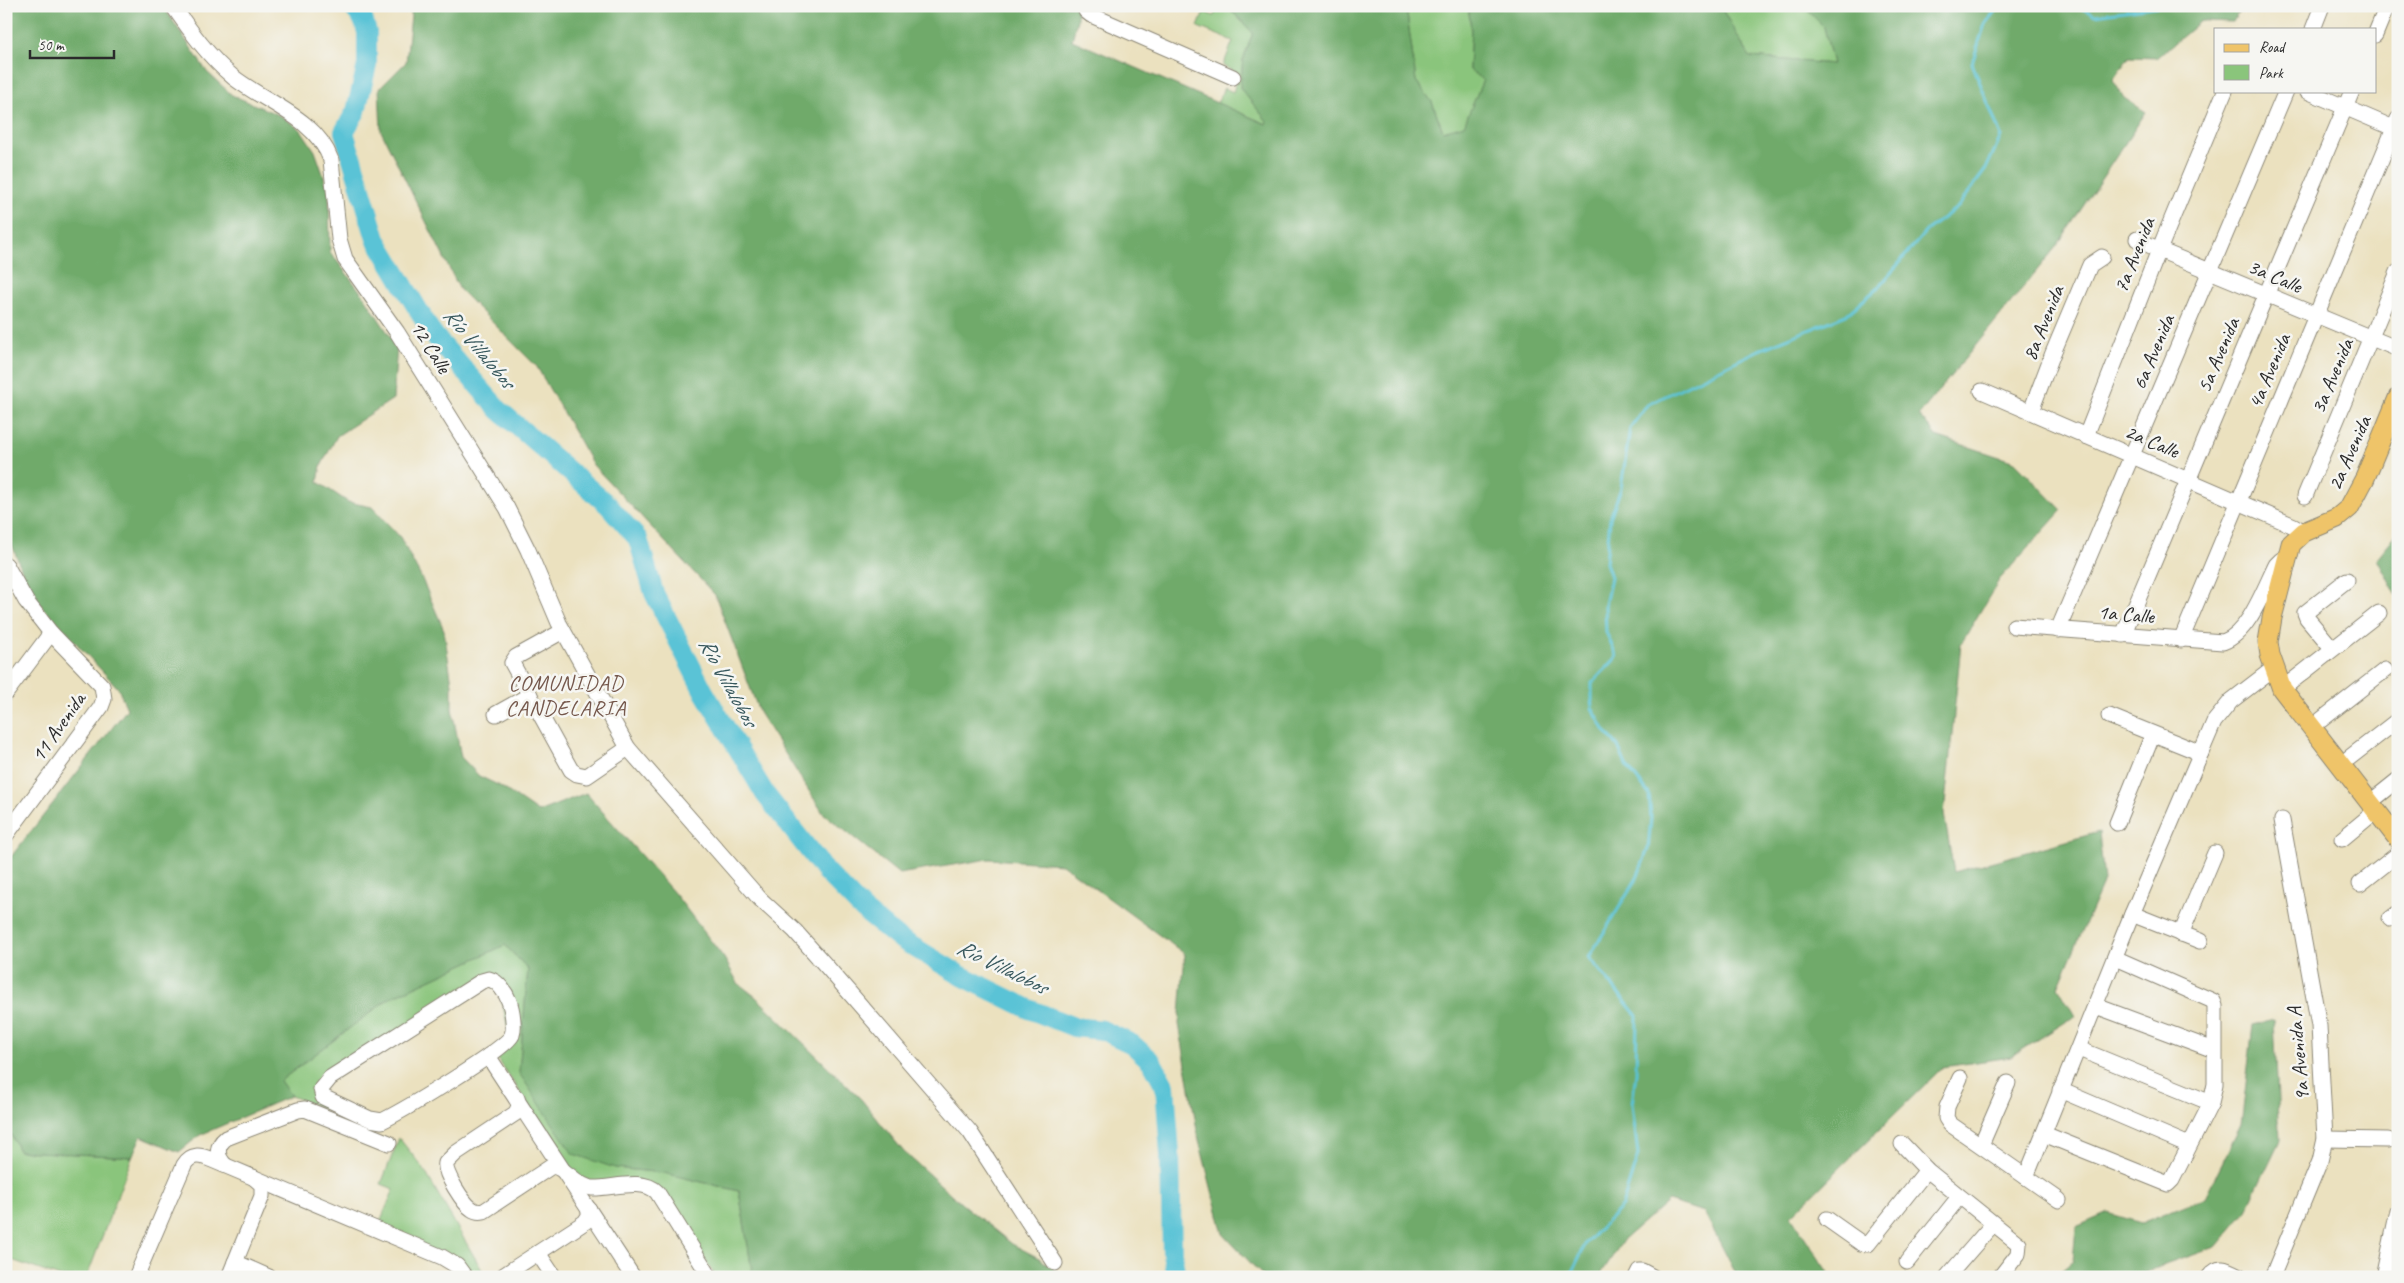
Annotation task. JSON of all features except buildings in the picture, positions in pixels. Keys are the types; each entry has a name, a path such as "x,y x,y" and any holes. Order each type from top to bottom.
{"main road":[{"name":"2a Avenida","path":"2304,532 2342,514 2352,503 2365,478 2398,398"},
{"path":"2304,532 2291,544 2270,628 2269,648 2274,668 2377,803 2398,823"},
{"path":"2287,686 2321,720 2349,758 2398,839"}],"street":[{"name":"12 Calle","path":"173,6 203,48 219,65 234,78 309,126 327,148 331,160 338,239 345,259 397,332 507,508 563,631 628,748 760,899 795,931 823,962 970,1132 1055,1263"},
{"path":"2313,28 2322,6"},
{"path":"2376,33 2387,6"},
{"path":"1088,11 1233,77"},
{"name":"7a Avenida","path":"2086,436 2159,250 2225,92"},
{"name":"6a Avenida","path":"2058,630 2286,92"},
{"path":"2309,92 2396,126"},
{"name":"5a Avenida","path":"2123,635 2352,92"},
{"name":"4a Avenida","path":"2181,640 2396,126"},
{"name":"3a Calle","path":"2137,239 2159,250 2398,349"},
{"name":"8a Avenida","path":"2031,411 2090,265 2102,257"},
{"name":"3a Avenida","path":"2305,496 2398,272"},
{"name":"2a Calle","path":"1982,391 2238,501 2304,532"},
{"name":"1a Calle","path":"2014,626 2217,643 2234,637 2246,623 2276,565 2281,560 2286,560"},
{"path":"6,565 26,601 51,633 6,693"},
{"path":"2332,648 2305,613 2347,580"},
{"path":"2287,686 2332,648 2379,613"},
{"path":"563,631 514,658 512,663 571,770 577,774 587,776 628,748"},
{"name":"11 Avenida","path":"6,835 101,707 104,699 104,691 51,633"},
{"path":"2026,1177 2132,914 2220,712 2231,701 2274,668"},
{"path":"2321,720 2385,670"},
{"path":"496,714 530,695"},
{"path":"2108,716 2201,753"},
{"path":"2349,758 2398,720"},
{"path":"2117,823 2154,734"},
{"path":"2342,839 2398,780"},
{"name":"9a Avenida A","path":"2272,1277 2320,1161 2325,1139 2319,1026 2282,820"},
{"path":"2181,934 2215,853"},
{"path":"2360,884 2398,854"},
{"path":"2132,914 2200,941"},
{"path":"2044,1134 2168,1184 2172,1180 2210,1103 2215,1084 2215,1006 2213,1001 2114,958"},
{"path":"489,979 496,982 510,1001 514,1029 511,1037 488,1056 382,1121 370,1119 327,1100 322,1094 323,1085 330,1078 482,981 489,979"},
{"path":"2096,1006 2214,1050"},
{"path":"2079,1049 2210,1103"},
{"path":"488,1056 633,1277"},
{"path":"1960,1078 1947,1107 1946,1118 1950,1124 2059,1200"},
{"path":"1981,1146 2008,1083"},
{"path":"2060,1090 2189,1145"},
{"path":"517,1098 519,1106 516,1113 451,1157 445,1166 446,1172 469,1206 478,1212 484,1211 550,1166 559,1168 567,1176 593,1188 641,1185 654,1190 710,1277"},
{"path":"136,1277 181,1171 189,1158 205,1147 298,1110 305,1109 389,1143"},
{"path":"225,1165 218,1152 221,1143 226,1138"},
{"path":"2325,1139 2388,1140"},
{"path":"1902,1144 1927,1170 2020,1246 2018,1254 2000,1277"},
{"path":"189,1158 200,1156 225,1165 442,1257 458,1266 465,1277"},
{"path":"1827,1219 1861,1244 1868,1244 1927,1170"},
{"path":"229,1277 263,1192 260,1182 253,1177"},
{"path":"1906,1262 1959,1197"},
{"path":"504,1275 585,1222 588,1216 588,1208"},
{"path":"2385,1276 2396,1230 2398,1210"},
{"path":"1947,1277 1993,1224"},
{"path":"538,1253 554,1277"},
{"path":"235,1262 269,1277"},
{"path":"2208,1277 2218,1268 2224,1268 2241,1277"},
{"path":"1636,1276 1642,1271 1653,1277"}],"green space":[{"path":"6,6 163,6 207,72 232,95 281,116 301,130 315,151 329,191 330,252 364,296 397,347 393,399 337,436 321,466 318,482 348,502 372,507 400,537 422,579 444,630 452,684 452,709 461,757 479,776 500,786 538,812 586,793 675,894 724,958 738,983 756,997 861,1099 904,1152 962,1204 1012,1244 1039,1258 1064,1277 753,1277 739,1191 664,1173 615,1168 573,1154 519,1073 528,969 505,945 388,999 280,1081 291,1096 200,1135 179,1152 141,1136 132,1157 19,1151 6,1124 6,863 127,709 118,688 32,596 8,535 10,485 6,480"},
{"path":"412,6 1077,6 1077,20 1072,40 1266,124 1267,121 1240,88 1243,60 1253,33 1227,6 1394,6 1407,14 1416,81 1432,102 1443,131 1464,125 1483,80 1469,69 1471,28 1468,6 1720,6 1750,57 1833,64 1824,27 1803,6 2242,6 2233,22 2201,21 2157,58 2129,57 2113,80 2124,98 2146,112 2056,247 1919,415 1936,436 2015,462 2062,510 1999,580 1961,644 1944,814 1954,872 2099,832 2104,881 2058,987 2075,1016 2011,1057 1943,1067 1791,1216 1829,1274 1839,1277 1734,1277 1735,1272 1704,1212 1668,1201 1624,1239 1599,1277 1264,1277 1223,1234 1198,1136 1179,1024 1185,954 1062,864 989,859 899,874 823,813 760,714 715,595 593,465 537,367 460,290 381,131 379,89 406,62"},
{"path":"1217,6 1227,6 1253,33 1243,60 1240,88 1267,121 1267,124 1217,103 1224,88 1233,92 1239,73 1223,66 1233,41 1198,27 1204,12 1214,16"},
{"path":"1394,6 1468,6 1471,28 1469,69 1483,80 1464,126 1443,131 1432,102 1416,81 1407,14"},
{"path":"1720,6 1803,6 1824,27 1833,64 1750,57"},
{"path":"2398,532 2398,598 2377,558"},
{"path":"505,945 528,969 519,1073 615,1168 664,1173 739,1191 753,1277 716,1277 663,1195 594,1184 577,1178 497,1058 511,1043 497,978 322,1079 321,1103 332,1112 291,1096 280,1081 388,999"},
{"path":"2274,1020 2280,1140 2245,1213 2216,1247 2139,1274 2140,1277 2054,1277 2073,1261 2076,1227 2108,1213 2141,1223 2205,1197 2241,1125 2253,1025"},
{"path":"6,1124 19,1151 132,1157 87,1277 60,1277 6,1258"},
{"path":"399,1138 423,1168 486,1277 472,1277 379,1224 394,1189 381,1184"}],"waterway":[{"name":"Río Villalobos","path":"352,6 363,19 367,32 367,65 356,111 344,132 376,239 432,333 499,410 608,505 638,539 654,593 704,692 765,794 826,872 863,910 897,937 960,975 1029,1009 1074,1027 1102,1030 1132,1044 1152,1062 1165,1086 1170,1154 1172,1253 1176,1277"},
{"path":"1566,1277 1573,1270 1586,1243 1622,1206 1638,1155 1632,1104 1636,1073 1637,1016 1589,957 1637,878 1648,849 1651,818 1649,794 1626,765 1618,746 1605,731 1592,708 1592,683 1617,657 1606,632 1605,605 1611,577 1606,563 1610,518 1621,488 1630,428 1647,405 1759,350 1846,315 1879,287 1927,230 1958,207 1986,169 2001,136 1972,63 1985,24 1999,6"},
{"path":"2076,6 2095,15 2160,6"}],"district":[{"name":"COMUNIDAD CANDELARIA","path":"566,696"}]}
